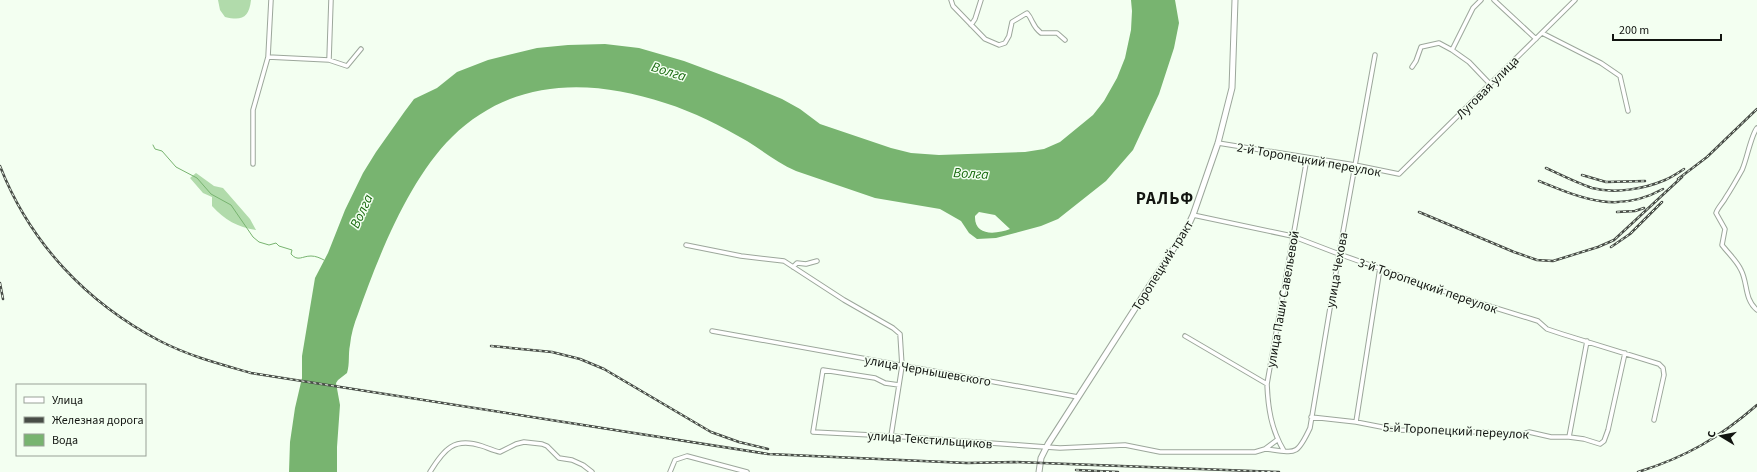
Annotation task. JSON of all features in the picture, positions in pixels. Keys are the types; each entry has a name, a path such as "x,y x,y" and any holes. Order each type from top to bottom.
{"main road":[{"name":"Торопецкий тракт","path":"1038,472 1046,447 1188,226 1193,215 1218,143 1232,88 1235,0"}],"street":[{"path":"253,164 253,110 268,57 271,0"},
{"path":"329,60 331,0"},
{"path":"951,0 953,6 985,39 1000,45 1005,43 1009,36 1012,22 1027,12 1031,17 1033,27 1040,33 1057,33 1065,40"},
{"path":"971,24 975,19 981,0"},
{"path":"1452,50 1473,8 1481,0"},
{"path":"1494,0 1536,39"},
{"name":"Луговая улица","path":"1399,174 1575,0"},
{"path":"1542,33 1601,63 1620,76 1628,111"},
{"path":"1412,67 1421,47 1439,43 1469,62 1490,84"},
{"path":"268,57 329,60 347,66 361,49"},
{"name":"улица Чехова","path":"1265,449 1292,452 1300,447 1310,428 1339,254 1375,56"},
{"path":"1757,128 1754,132 1742,169 1716,213 1725,229 1722,245 1742,270 1746,292 1754,308 1757,310"},
{"name":"2-й Торопецкий переулок","path":"1218,143 1355,165 1399,174"},
{"name":"улица Паши Савельевой","path":"1284,451 1277,440 1272,425 1267,384 1307,158"},
{"name":"3-й Торопецкий переулок","path":"1193,215 1292,236 1460,297 1538,321 1547,329 1659,364 1663,368 1664,375 1654,420"},
{"path":"686,245 741,256 784,261 844,300 893,328 900,334 902,366 891,436"},
{"path":"792,267 797,263 806,264 817,261"},
{"path":"1356,422 1380,268"},
{"name":"улица Чернышевского","path":"712,331 1078,397"},
{"path":"1185,336 1267,384"},
{"path":"1569,437 1587,341"},
{"name":"5-й Торопецкий переулок","path":"1311,417 1356,422 1397,430 1485,432 1520,435 1529,432 1551,437 1569,437 1600,444 1604,441 1608,430 1625,353"},
{"name":"улица Текстильщиков","path":"899,385 885,383 875,378 823,370 814,432 1046,447"},
{"path":"1046,447 1074,448 1125,445 1160,452 1243,453 1265,449 1277,440"},
{"path":"430,472 440,456 448,448 459,443 472,443 500,452 516,444 524,442 547,446 560,458 572,460 583,465 592,472"},
{"path":"670,472 675,460 687,456 747,472"}],"shaded area":[{"path":"218,0 251,0 248,11 244,17 236,19 225,17 220,10"},
{"path":"196,173 214,186 223,188 250,219 256,230 237,225 217,211 212,206 212,197 203,193 190,178"}],"water":[{"name":"Волга","path":"1131,0 1175,0 1179,23 1174,48 1159,94 1133,150 1106,181 1058,219 1041,226 996,238 977,239 969,233 961,221 940,209 875,198 796,171 777,161 747,141 707,120 665,103 637,95 609,89 580,87 553,88 526,94 500,103 475,118 452,137 436,154 409,196 385,244 354,325 350,341 347,373 336,383 340,405 337,472 289,472 290,442 295,408 302,378 302,356 315,278 328,253 345,210 363,173 376,152 414,99 437,88 457,72 488,60 537,48 605,44 639,48 684,61 743,83 782,99 800,109 820,124 891,148 911,153 939,155 1025,152 1044,149 1060,142 1093,115 1104,101 1117,78 1125,58 1131,30","holes":["979,212 995,215 1010,229 993,233 982,231 978,228 975,216"]}],"waterway":[{"path":"153,145 155,149 162,151 176,167 197,178 211,194 231,205 253,237 259,242 269,245 276,243 279,246 292,250 291,254 296,258 313,256 324,260"}],"railway":[{"path":"1678,179 1707,157 1757,109"},
{"path":"0,166 12,194 27,220 45,245 64,268 85,289 108,308 133,326 160,341 182,351 251,373 768,454 967,463 1014,462 1279,472"},
{"path":"1546,168 1592,188 1610,191 1629,190 1648,186 1668,179 1684,169"},
{"path":"1582,175 1606,182 1645,181"},
{"path":"1419,212 1514,252 1537,260 1553,261 1598,247 1614,240 1682,177"},
{"path":"1539,181 1586,198 1616,202 1631,201 1647,197 1663,189"},
{"path":"1611,247 1630,234 1662,202"},
{"path":"1617,212 1635,211 1644,208"},
{"path":"0,283 3,299"},
{"path":"491,346 552,352 580,359 604,369 711,432 739,442 768,449"},
{"path":"1638,472 1687,453 1715,437 1757,405"},
{"path":"1076,470 1118,472"}],"district":[{"name":"РАЛЬФ","path":"1165,198"}]}
